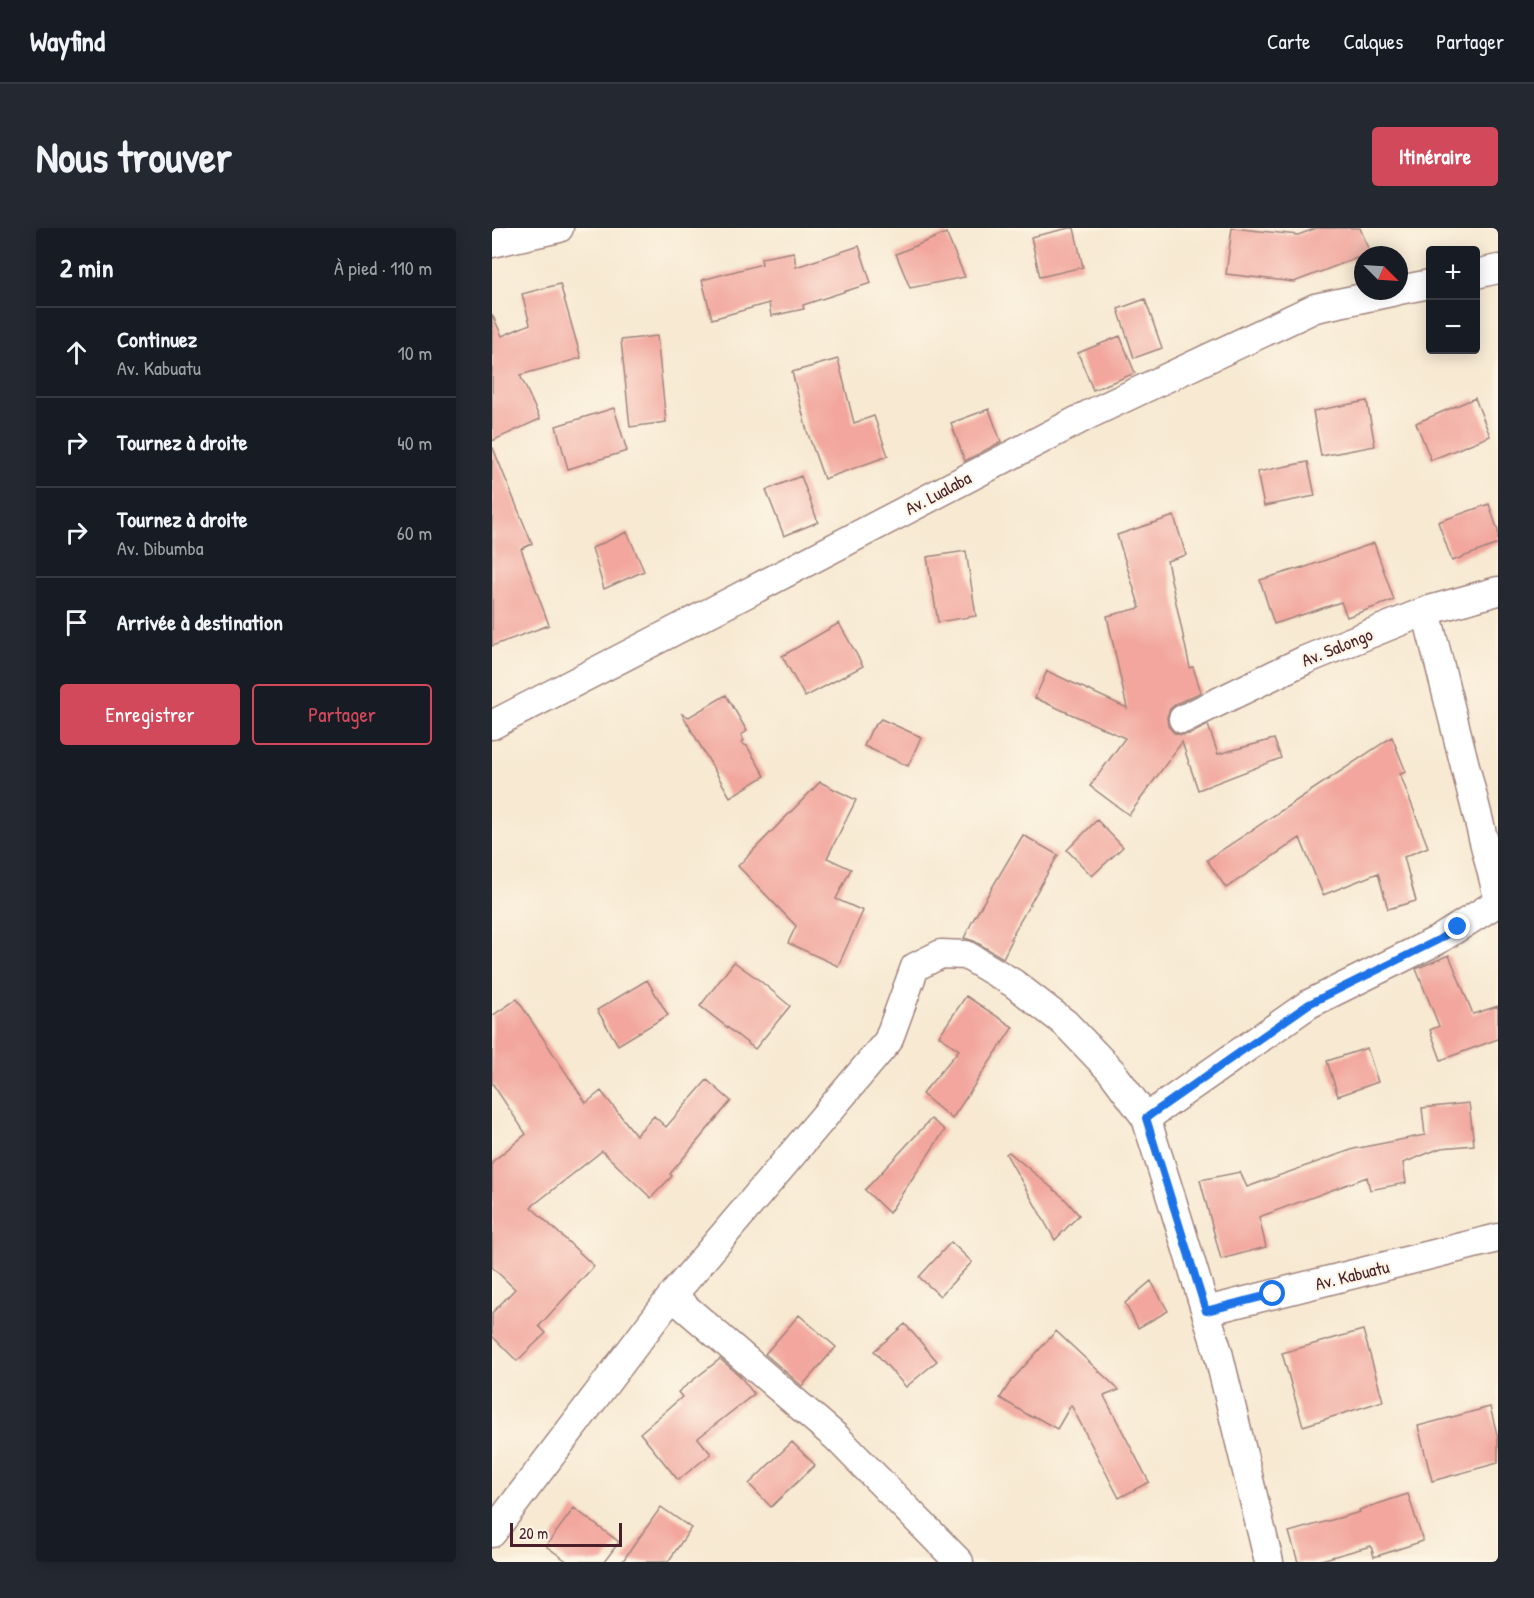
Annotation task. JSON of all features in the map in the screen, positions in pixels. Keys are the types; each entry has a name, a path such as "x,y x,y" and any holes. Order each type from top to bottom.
{"street":[{"path":"492,243 559,228"},
{"path":"1480,273 1498,269"},
{"name":"Av. Lualaba","path":"1408,289 1426,285"},
{"name":"Av. Lualaba","path":"492,725 1090,414 1315,308 1354,300"},
{"name":"Av. Salongo","path":"1183,719 1305,660 1426,611 1498,591"},
{"path":"1426,611 1498,897"},
{"path":"1146,1118 1309,1004 1438,940 1498,902"},
{"path":"492,1533 672,1296 888,1041 915,967 941,954 966,955 1013,983 1065,1023 1112,1072 1146,1118 1218,1352 1269,1562"},
{"name":"Av. Kabuatu","path":"1206,1311 1498,1238"},
{"path":"672,1296 836,1437 958,1562"}],"building":[{"path":"1074,228 1083,267 1040,277 1031,237"},
{"path":"1232,228 1298,235 1317,228 1360,228 1367,246 1354,246 1354,259 1294,282 1226,274"},
{"path":"946,233 965,277 910,288 896,254"},
{"path":"859,246 871,283 803,305 804,309 771,316 769,303 712,319 702,280 762,264 761,258 794,252 796,267"},
{"path":"560,284 581,358 520,375 540,419 492,441 492,314 502,336 530,324 522,294"},
{"path":"1145,299 1162,348 1134,358 1118,309"},
{"path":"657,336 666,422 630,427 621,340"},
{"path":"1120,336 1135,373 1093,390 1078,353"},
{"path":"838,359 854,423 874,416 888,456 824,479 807,431 792,372"},
{"path":"1475,398 1490,436 1431,460 1416,423"},
{"path":"1367,401 1375,446 1321,456 1313,411"},
{"path":"614,408 627,451 568,469 556,426"},
{"path":"989,409 1001,442 965,461 951,423"},
{"path":"492,448 532,544 521,549 549,625 492,646"},
{"path":"1308,462 1315,496 1264,506 1257,472"},
{"path":"801,476 818,522 784,536 766,490"},
{"path":"1489,504 1498,531 1498,544 1452,561 1438,522"},
{"path":"1174,516 1186,555 1167,561 1190,668 1193,667 1201,692 1170,709 1167,717 1168,726 1174,733 1182,735 1190,734 1208,725 1218,754 1274,739 1281,758 1198,790 1182,742 1129,815 1090,786 1125,738 1035,698 1047,671 1127,708 1107,616 1140,608 1117,535"},
{"path":"627,532 644,571 604,589 592,548"},
{"path":"1374,543 1394,600 1347,617 1341,602 1274,624 1260,580 1303,568"},
{"path":"966,551 976,616 938,622 927,557"},
{"path":"839,623 863,666 805,697 782,656"},
{"path":"726,695 747,731 741,735 744,741 741,743 747,746 765,776 730,797 682,714 689,717"},
{"path":"881,719 921,737 908,766 864,746 871,730"},
{"path":"1392,737 1406,772 1400,774 1428,847 1404,857 1416,901 1388,909 1378,873 1323,895 1300,838 1226,888 1207,860"},
{"path":"820,782 856,800 827,858 851,869 836,899 863,911 838,966 788,943 796,926 738,866"},
{"path":"1097,820 1123,847 1092,876 1067,850"},
{"path":"1023,835 1058,855 1010,939 1012,940 1003,958 974,941 964,938"},
{"path":"1449,955 1473,1014 1498,1006 1498,1039 1441,1060 1430,1030 1439,1026 1416,969"},
{"path":"734,962 790,1006 755,1049 700,1006"},
{"path":"647,980 668,1015 618,1045 597,1010"},
{"path":"966,996 1013,1027 952,1119 922,1094 959,1050 939,1036"},
{"path":"517,999 586,1103 601,1091 636,1135 654,1116 666,1127 707,1080 731,1101 670,1174 672,1176 651,1198 602,1151 531,1207 594,1266 539,1326 546,1333 517,1361 492,1336 492,1313 515,1289 492,1267 492,1162 526,1134 492,1083 492,1016"},
{"path":"1367,1048 1378,1082 1338,1096 1327,1061"},
{"path":"1469,1103 1474,1145 1441,1148 1403,1163 1406,1183 1370,1190 1367,1177 1259,1217 1266,1247 1221,1259 1200,1180 1240,1172 1247,1187 1354,1149 1425,1135 1422,1108"},
{"path":"931,1119 945,1130 889,1213 865,1190"},
{"path":"1009,1152 1064,1198 1079,1215 1055,1240 1006,1154"},
{"path":"951,1242 972,1262 940,1296 919,1277"},
{"path":"1151,1281 1168,1311 1138,1328 1125,1303"},
{"path":"799,1315 836,1347 802,1386 765,1354"},
{"path":"905,1324 937,1361 906,1387 874,1351"},
{"path":"1363,1330 1383,1401 1303,1426 1282,1353"},
{"path":"1056,1331 1119,1390 1104,1396 1149,1482 1119,1498 1071,1405 1057,1429 1034,1416 1033,1418 1000,1398 1011,1381"},
{"path":"720,1359 739,1375 754,1394 698,1438 711,1454 678,1480 640,1433 682,1397 678,1392"},
{"path":"1490,1407 1498,1438 1498,1463 1432,1481 1418,1426"},
{"path":"792,1442 815,1465 771,1507 749,1484"},
{"path":"1408,1494 1423,1541 1374,1557 1371,1546 1314,1562 1298,1562 1289,1532 1360,1512 1359,1510"},
{"path":"661,1507 691,1528 668,1562 622,1562"},
{"path":"574,1508 619,1542 604,1562 568,1562 546,1546"}],"route":[{"path":"1273,1294 1206,1311 1146,1118 1309,1004 1438,940 1458,927"}]}
